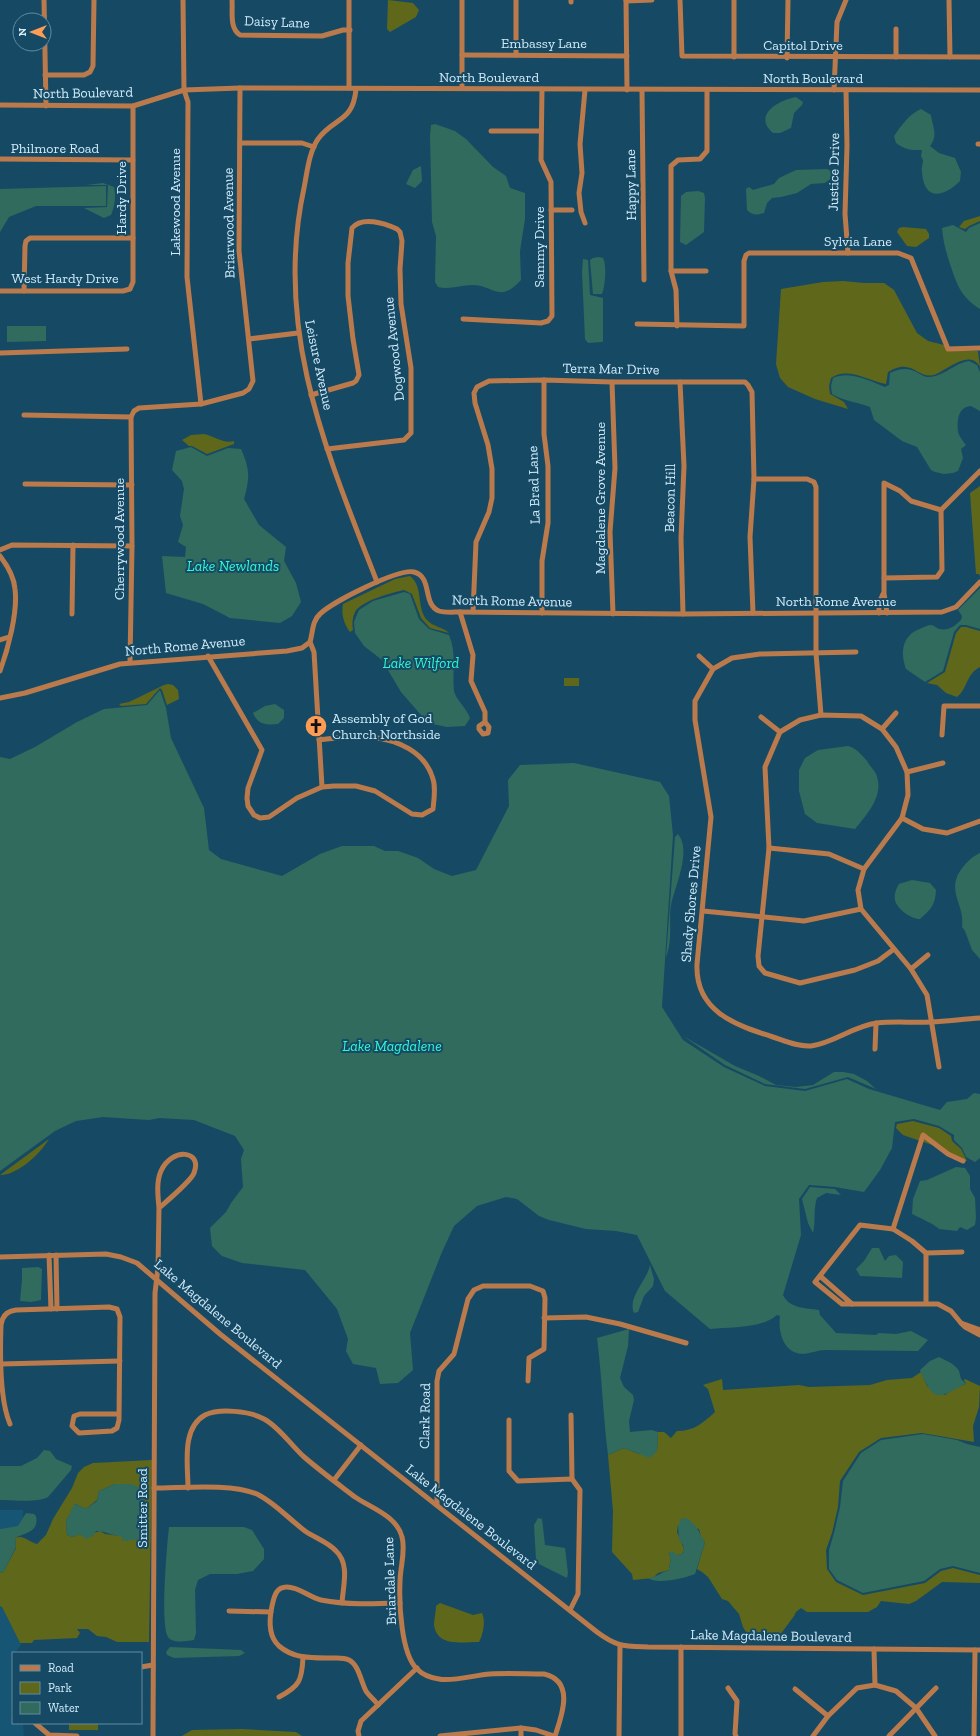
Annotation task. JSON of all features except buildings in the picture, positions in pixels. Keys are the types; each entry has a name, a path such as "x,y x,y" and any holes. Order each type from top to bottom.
{"street":[{"path":"44,0 46,106"},
{"path":"45,75 84,75 90,72 94,66 94,0"},
{"name":"Lakewood Avenue","path":"183,0 184,90 188,102 187,277 201,404"},
{"name":"Daisy Lane","path":"232,0 233,27 235,32 240,35 322,36 343,30 350,30"},
{"path":"349,88 350,0"},
{"path":"462,0 462,88"},
{"path":"516,0 516,55"},
{"path":"626,90 626,0 652,0"},
{"name":"Capitol Drive","path":"680,0 682,56 787,58 980,57"},
{"path":"734,0 734,57"},
{"path":"787,58 788,0"},
{"path":"834,90 837,22 846,0"},
{"path":"950,0 950,57"},
{"path":"896,29 896,57"},
{"name":"Embassy Lane","path":"462,55 626,56"},
{"name":"North Boulevard","path":"0,105 133,106 184,90 240,88 462,88 707,91 802,89 980,90"},
{"name":"Briarwood Avenue","path":"201,404 243,393 249,389 253,381 239,257 240,88"},
{"name":"Leisure Avenue","path":"356,88 355,99 350,112 320,137 314,147 304,188 296,239 294,286 298,333 311,395 338,482 377,582"},
{"name":"Sammy Drive","path":"463,319 542,323 548,321 552,316 551,182 541,160 542,89"},
{"path":"585,90 580,144 582,173 579,193 581,212 585,223"},
{"name":"Happy Lane","path":"642,90 644,280"},
{"name":"Justice Drive","path":"846,90 847,146 845,214 848,253"},
{"path":"637,324 677,326 676,290 671,271 671,166 678,160 700,159 706,151 707,91"},
{"name":"Hardy Drive","path":"130,289 133,282 133,106"},
{"path":"491,131 541,131"},
{"path":"240,143 302,143 314,147"},
{"name":"Philmore Road","path":"0,160 133,160"},
{"path":"551,210 572,210"},
{"name":"Dogwood Avenue","path":"311,395 352,383 358,378 359,371 349,309 348,249 352,228 359,222 369,221 393,227 400,232 401,236 402,313 411,368 412,429 409,436 404,440 327,449"},
{"path":"24,291 25,246 30,238 133,238"},
{"name":"Sylvia Lane","path":"677,326 744,326 744,261 747,254 898,253 911,258 948,349 980,348"},
{"path":"671,271 706,271"},
{"name":"West Hardy Drive","path":"0,290 123,291 130,289"},
{"path":"249,339 298,333"},
{"path":"0,353 128,349"},
{"name":"Terra Mar Drive","path":"473,612 476,542 489,512 492,498 492,469 488,445 477,414 474,393 477,387 483,382 544,380 612,382 744,382 748,385 752,392 754,479 750,537 753,613"},
{"name":"La Brad Lane","path":"542,613 542,561 548,523 548,466 544,434 544,380"},
{"name":"Magdalene Grove Avenue","path":"612,382 615,468 610,532 613,614"},
{"name":"Beacon Hill","path":"680,382 684,466 681,538 683,614"},
{"path":"24,415 131,416 134,411 140,408 201,404"},
{"name":"Cherrywood Avenue","path":"130,662 132,546 131,416"},
{"path":"884,578 937,577 942,570 941,510 980,471"},
{"path":"754,479 807,479 814,482 816,487 816,653 821,715"},
{"path":"887,612 884,593 884,483 900,491 911,501 941,510"},
{"path":"25,484 132,485"},
{"path":"0,550 12,545 132,546"},
{"path":"72,614 73,545"},
{"path":"0,556 9,568 15,588 16,602 6,654 0,671"},
{"name":"North Rome Avenue","path":"0,698 26,693 112,665 130,662 287,651 302,648 310,642 314,624 319,615 335,604 377,582 407,572 415,572 422,577 425,582 429,601 434,608 440,612 613,614 942,612 949,611 956,607 980,582"},
{"path":"879,613 879,603 884,593"},
{"path":"460,612 473,655 471,681 485,712 485,722"},
{"path":"0,640 9,637"},
{"path":"310,642 314,652 322,787"},
{"path":"699,656 713,669 732,658 760,654 856,652"},
{"path":"208,656 262,750 248,788 248,806 254,815 260,818 269,817 297,798 322,787 356,786 375,791 412,814 422,815 433,809 435,793 434,779 430,770 420,756 409,747 397,742 370,737 319,740"},
{"name":"Shady Shores Drive","path":"713,669 696,701 695,720 711,817 698,964 699,984 707,1001 728,1019 741,1027 806,1046 818,1044 849,1031 876,1023 932,1022 980,1018"},
{"path":"942,735 944,706 980,706"},
{"path":"882,729 896,713"},
{"path":"894,949 878,961 855,970 796,983 768,975 759,966 758,956 761,918 769,848 765,767 780,732 800,720 821,715 861,716 882,729 896,747 907,772 908,795 902,818 864,869 858,890 860,909 911,968 927,994 939,1068"},
{"path":"761,717 780,732"},
{"path":"907,772 943,763"},
{"path":"902,818 923,829 947,833 980,822"},
{"path":"769,848 829,854 864,869"},
{"path":"703,912 808,921 860,909"},
{"path":"911,968 928,956"},
{"path":"875,1048 876,1023"},
{"path":"893,1229 923,1135 948,1154 963,1161"},
{"name":"Smitter Road","path":"153,1736 155,1293 158,1268 158,1185 161,1172 174,1156 187,1154 194,1161 196,1166 193,1176 159,1208"},
{"path":"962,1252 926,1253 912,1241 893,1229 860,1225 815,1282 842,1304 938,1304 951,1311 965,1327 980,1333"},
{"path":"926,1253 926,1304"},
{"path":"49,1255 51,1309"},
{"path":"56,1255 57,1309"},
{"name":"Lake Magdalene Boulevard","path":"0,1257 114,1255 137,1263 214,1329 570,1610 605,1637 620,1646 977,1650"},
{"path":"820,1276 852,1304"},
{"name":"Clark Road","path":"437,1505 438,1376 439,1371 454,1354 468,1300 474,1290 483,1286 530,1286 543,1291 545,1298 544,1349 529,1358 528,1381"},
{"path":"50,1287 57,1287"},
{"path":"10,1424 4,1414 2,1404 0,1345 1,1325 3,1316 6,1313 16,1310 109,1307 117,1309 120,1317 120,1360 119,1414 118,1426 112,1431 79,1433 72,1426 74,1416 80,1414 119,1414"},
{"path":"544,1318 586,1317 620,1324 686,1343"},
{"path":"1,1364 120,1360"},
{"name":"Briardale Lane","path":"188,1488 188,1441 190,1431 200,1418 216,1412 244,1412 263,1418 274,1426 303,1456 356,1497 390,1518 399,1529 403,1545 400,1603 410,1659 417,1668"},
{"path":"570,1610 578,1594 580,1490 572,1479 571,1415"},
{"path":"509,1420 509,1471 518,1481 572,1479"},
{"path":"334,1480 361,1445"},
{"path":"154,1488 232,1488 256,1494 271,1502 305,1531 336,1550 342,1558 345,1567 342,1603"},
{"path":"378,1705 366,1691 356,1666 350,1660 343,1658 303,1657 287,1653 276,1643 270,1628 274,1594 279,1589 286,1587 292,1588 319,1600 368,1604 400,1603"},
{"path":"229,1612 271,1612"},
{"path":"619,1736 620,1646"},
{"path":"681,1647 681,1736"},
{"path":"874,1649 875,1685"},
{"path":"974,1736 977,1650"},
{"path":"279,1697 292,1690 299,1682 302,1674 303,1657"},
{"path":"142,1667 153,1666"},
{"path":"359,1736 358,1731 361,1721 417,1668 428,1676 440,1680 489,1674 544,1674 552,1676 560,1683 563,1693 563,1711 555,1736 536,1730 521,1728 440,1736"},
{"path":"813,1736 828,1716 857,1688 875,1685 896,1691 916,1708 935,1736"},
{"path":"728,1688 737,1701 736,1736"},
{"path":"889,1736 936,1688"},
{"path":"795,1689 828,1716"},
{"path":"36,1724 49,1735 77,1736"},
{"path":"521,1728 521,1736"}],"shaded area":[{"path":"0,1510 23,1510 23,1521 18,1526 0,1529"},
{"path":"0,1606 2,1607 21,1645 16,1652 12,1652 11,1715 12,1724 23,1724 24,1736 0,1736"}],"green space":[{"path":"388,0 413,3 419,10 416,17 390,32 387,29"},
{"path":"980,216 980,221 965,229 959,227 964,221"},
{"path":"899,228 926,229 929,234 929,238 916,247 907,246 897,232"},
{"path":"843,281 884,283 894,290 917,333 928,341 944,345 948,351 978,351 980,367 976,362 964,360 934,375 923,374 909,367 896,368 888,372 886,384 858,375 844,373 837,375 831,378 829,386 830,394 844,402 848,409 815,399 788,387 780,378 776,364 781,289 823,282"},
{"path":"204,434 223,441 234,441 234,444 207,454 192,446 189,446 182,440 191,435"},
{"path":"980,486 980,576 979,574 976,574 970,493"},
{"path":"410,576 417,586 422,610 427,620 449,633 430,628 421,618 412,594 404,590 364,604 354,614 352,621 353,630 350,632 346,626 342,611 343,604 395,579"},
{"path":"961,627 980,631 980,667 972,673 963,690 957,697 946,693 937,685 927,683 945,672 956,633"},
{"path":"564,678 579,678 579,686 564,686"},
{"path":"168,684 173,685 178,690 179,699 167,705 160,688 146,704 121,706 119,704 129,702"},
{"path":"913,1121 939,1128 951,1136 952,1141 961,1149 967,1161 961,1161 938,1147 903,1135 896,1128 897,1124"},
{"path":"49,1139 35,1157 14,1171 0,1175"},
{"path":"921,1372 927,1386 945,1395 953,1389 966,1384 965,1379 980,1386 979,1407 973,1426 974,1442 922,1433 881,1438 859,1452 840,1481 838,1507 832,1533 826,1550 827,1569 836,1582 863,1595 925,1583 941,1571 953,1568 980,1575 980,1583 942,1582 916,1601 909,1604 881,1601 877,1607 868,1612 807,1612 801,1608 796,1612 777,1639 749,1637 743,1627 739,1614 728,1601 722,1599 708,1577 697,1569 705,1542 701,1537 699,1529 678,1525 677,1532 684,1549 682,1554 677,1555 668,1553 671,1557 669,1570 658,1573 653,1578 633,1580 632,1574 612,1552 613,1511 608,1455 624,1448 639,1454 657,1451 658,1432 664,1432 671,1438 677,1431 688,1430 702,1423 715,1412 708,1389 703,1385 722,1379 723,1390 799,1385 809,1387 870,1385 887,1380 912,1378"},
{"path":"152,1460 149,1642 117,1642 106,1637 97,1636 88,1629 77,1629 80,1633 77,1638 34,1640 32,1643 20,1643 2,1607 0,1606 0,1573 5,1569 16,1548 15,1538 21,1537 37,1544 46,1535 53,1519 72,1488 78,1473 84,1467 93,1463","holes":["115,1484 132,1484 121,1536 105,1534 100,1531 84,1536 79,1534 73,1537 67,1535 66,1521 75,1504 86,1509 97,1500 99,1491"]},
{"path":"440,1603 473,1615 482,1613 484,1628 479,1642 451,1642 440,1637 436,1632 434,1625 436,1606"},
{"path":"69,1724 98,1724 98,1730 69,1730"},
{"path":"241,1729 296,1732 302,1736 182,1736 192,1730"}],"water":[{"path":"796,97 803,102 794,113 791,128 780,133 773,133 767,126 765,120 770,109 782,101"},
{"path":"921,109 931,115 935,134 933,142 930,146 939,153 955,158 961,172 960,181 948,191 941,193 936,194 931,192 924,182 922,170 923,160 921,156 922,150 911,150 902,147 896,143 894,136 909,117"},
{"path":"435,124 455,131 466,139 493,167 506,176 510,188 525,193 525,219 520,251 521,280 507,291 496,292 480,286 472,285 442,288 438,287 435,282 436,236 432,222 430,136 431,125"},
{"path":"421,166 422,181 415,188 406,184 413,170"},
{"path":"827,169 833,172 833,177 825,183 811,184 797,193 772,198 767,203 764,213 755,214 747,210 746,189 749,187 753,190 774,184 779,178 796,170"},
{"path":"103,183 114,187 115,194 111,215 104,218 84,208 107,207 108,185 86,185"},
{"path":"106,186 106,206 36,206 9,217 0,232 0,189"},
{"path":"698,191 704,193 705,198 704,232 686,245 680,242 681,196 686,192"},
{"path":"980,223 980,309 968,300 960,290 946,251 942,228 953,225 966,232 969,228"},
{"path":"599,257 603,258 604,262 604,286 602,294 593,294 590,260"},
{"path":"583,259 588,260 590,295 603,298 602,342 588,343 585,339 582,272"},
{"path":"7,326 46,326 46,341 7,342"},
{"path":"969,361 977,365 980,372 980,411 971,406 963,409 959,415 958,433 966,445 961,449 963,458 958,471 953,473 944,474 931,470 917,447 902,441 874,420 870,407 832,394 831,386 833,378 839,376 846,375 859,377 885,387 889,385 890,373 898,370 909,369 928,377 939,375 959,364"},
{"name":"Lake Newlands","path":"191,447 207,456 228,448 241,449 246,462 248,474 244,499 259,525 286,547 284,561 296,583 301,602 292,616 280,623 230,618 203,604 166,593 162,556 185,557 186,547 178,542 183,525 180,516 184,489 182,481 172,470 176,451"},
{"path":"980,588 980,629 960,625 954,632 943,671 925,682 906,669 903,650 904,644 910,635 915,631 929,625 939,629 949,629 954,626 961,620 962,616 958,610"},
{"name":"Lake Wilford","path":"404,592 410,594 419,619 429,629 449,635 454,656 454,691 456,697 470,718 465,726 447,727 428,723 401,692 382,660 364,646 355,633 354,622 359,610 373,601"},
{"name":"Lake Magdalene","path":"160,690 166,708 171,738 204,808 209,850 221,859 282,876 320,854 342,846 374,846 385,851 398,851 418,858 434,869 452,876 476,870 509,806 508,780 520,765 574,763 660,782 669,796 673,835 662,1007 683,1040 724,1067 765,1086 805,1091 847,1079 869,1089 940,1110 947,1102 967,1099 974,1093 980,1094 980,1158 975,1162 966,1157 962,1148 954,1140 954,1135 939,1126 914,1119 895,1122 892,1148 880,1170 864,1192 835,1187 809,1185 799,1199 801,1235 783,1295 786,1300 799,1307 819,1310 820,1315 836,1333 876,1335 879,1333 896,1334 911,1331 928,1340 918,1351 825,1350 800,1354 792,1351 782,1338 780,1316 777,1315 770,1320 754,1325 710,1329 665,1291 637,1235 616,1231 586,1229 549,1220 539,1216 517,1199 506,1197 477,1206 454,1226 442,1252 410,1333 413,1370 398,1383 380,1384 376,1368 353,1364 346,1351 348,1339 337,1309 305,1270 242,1263 222,1256 212,1246 210,1228 226,1212 243,1187 241,1159 244,1150 235,1136 194,1120 159,1118 149,1120 103,1117 76,1121 55,1131 0,1171 0,757 10,759 35,747 77,722 104,709 147,705"},
{"path":"275,704 284,710 284,718 278,724 263,723 257,720 253,713 265,706"},
{"path":"848,746 861,754 876,774 878,782 878,789 873,804 855,829 817,823 805,814 799,791 799,770 805,758 818,750"},
{"path":"678,834 682,841 683,859 671,905 670,942 666,958 675,837"},
{"path":"980,853 980,959 972,950 962,927 961,912 955,890 955,883 963,867 970,859"},
{"path":"912,880 930,883 936,890 935,900 932,907 920,919 916,919 905,913 898,907 895,900 899,884"},
{"path":"683,1036 735,1066 776,1085 796,1087 813,1085 834,1072 843,1072 854,1074 867,1081 876,1089 848,1077 805,1089 765,1084 725,1065"},
{"path":"956,1167 965,1168 970,1176 970,1189 975,1198 975,1225 967,1230 960,1227 957,1231 939,1229 931,1223 912,1214 913,1199 920,1181 927,1180"},
{"path":"810,1187 835,1189 841,1195 826,1193 817,1198 813,1233 808,1223 802,1199"},
{"path":"872,1248 879,1248 885,1261 889,1256 896,1255 903,1262 902,1278 860,1276 856,1269 864,1261"},
{"path":"650,1265 654,1279 653,1286 644,1296 638,1312 634,1313 633,1301 635,1295"},
{"path":"38,1267 42,1269 41,1300 31,1302 20,1301 22,1268"},
{"path":"629,1329 628,1346 620,1378 624,1387 633,1395 634,1400 629,1421 630,1432 652,1430 658,1432 657,1451 650,1458 624,1448 608,1455 597,1338"},
{"path":"939,1357 957,1368 961,1379 966,1384 943,1395 938,1395 929,1389 920,1370 930,1361"},
{"path":"923,1434 957,1440 980,1447 980,1573 953,1566 940,1569 924,1581 863,1593 837,1580 829,1569 829,1550 840,1507 843,1481 861,1453 881,1440"},
{"path":"44,1450 50,1451 56,1459 72,1466 71,1470 48,1497 32,1501 0,1500 0,1466 21,1466 37,1458"},
{"path":"115,1484 132,1484 140,1488 145,1499 143,1539 123,1541 121,1536 98,1531 96,1531 93,1536 86,1539 80,1534 73,1537 67,1535 66,1521 74,1505 75,1504 86,1509 97,1501 99,1491"},
{"path":"26,1513 34,1514 36,1516 36,1525 28,1533 15,1538 16,1547 5,1569 0,1573 0,1529 18,1526"},
{"path":"538,1518 542,1519 545,1545 565,1548 568,1573 567,1578 539,1564 536,1560 534,1525"},
{"path":"686,1518 695,1526 705,1542 695,1574 664,1581 652,1580 648,1578 669,1570 671,1557 668,1553 672,1551 677,1555 682,1554 684,1547 679,1540 678,1526 681,1519"},
{"path":"169,1527 244,1527 252,1530 264,1549 264,1559 253,1571 237,1574 210,1574 198,1580 195,1590 196,1633 194,1640 180,1642 173,1641 168,1637 166,1630 164,1602"},
{"path":"170,1647 241,1650 245,1653 239,1656 174,1658 167,1655 166,1652"}],"place":[{"name":"Assembly of God Church Northside","path":"316,726"}]}
